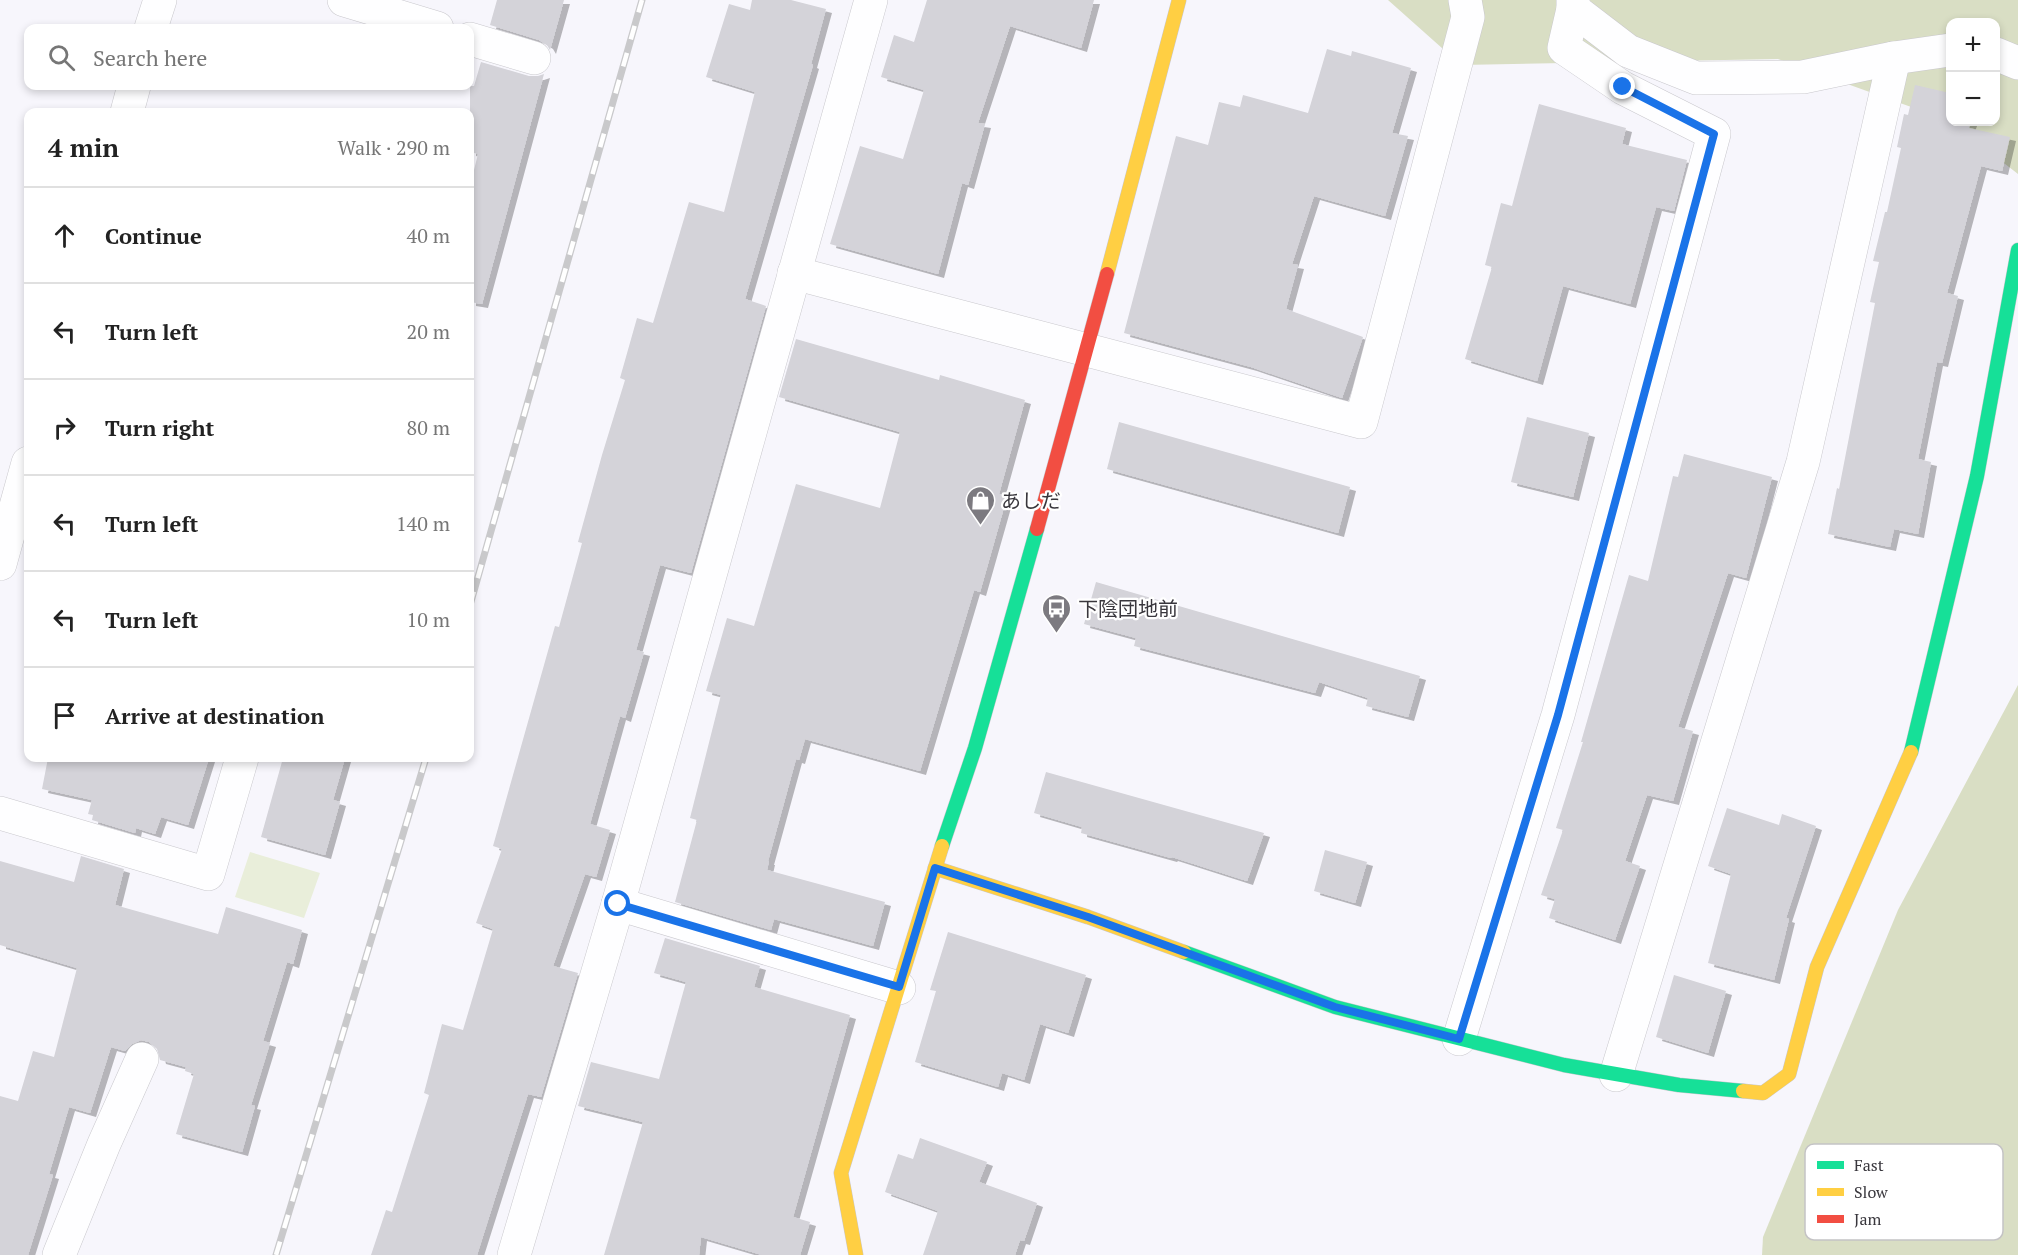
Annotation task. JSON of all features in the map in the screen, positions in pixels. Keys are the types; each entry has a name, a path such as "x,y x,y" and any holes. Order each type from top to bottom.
{"street":[{"path":"152,24 159,0"},
{"path":"344,0 424,24"},
{"path":"514,1255 618,904 871,0"},
{"path":"856,1255 841,1173 935,868 975,748 1087,350 1179,0"},
{"path":"794,273 1361,422 1468,17 1465,0"},
{"path":"1459,1039 1558,715 1714,134 1623,87 1564,48 1573,4 1628,51 1696,78 1803,77 1894,58 1946,51"},
{"path":"474,40 534,58"},
{"path":"2000,56 2018,63"},
{"path":"1616,1075 1803,462 1894,58"},
{"path":"128,108 134,90"},
{"path":"935,868 1088,917 1335,1007 1564,1065 1679,1085 1763,1093 1789,1074 1817,967 1909,759 1977,476 2018,250"},
{"path":"11,555 24,485"},
{"path":"0,813 208,874 241,762"},
{"path":"618,904 899,987"},
{"path":"59,1255 99,1154 142,1059"}],"green space":[{"path":"1388,0 2018,0 2018,174 1956,126 2000,126 2000,18 1946,18 1946,120 1778,59 1461,65"},
{"path":"2018,685 2018,1255 1762,1255 1763,1237 1898,910"},
{"path":"250,852 320,873 304,918 235,897"}],"building":[{"path":"497,0 564,0 550,50 539,40 490,25"},
{"path":"752,0 791,0 826,9 811,64 813,65 745,299 766,306 691,573 660,565 636,650 644,652 625,718 620,716 590,824 610,830 596,877 585,874 553,966 578,973 541,1097 528,1094 477,1255 371,1255 386,1210 392,1212 429,1095 424,1093 442,1024 463,1030 493,929 476,923 502,849 493,846 555,626 559,627 582,543 578,542 625,380 620,378 637,318 653,323 689,202 724,212 755,92 706,77 729,4 750,10"},
{"path":"927,0 1094,0 1081,48 1010,26 978,123 985,124 968,185 962,183 938,274 830,244 860,146 903,159 924,90 881,77 894,35 914,42"},
{"path":"1327,49 1351,56 1352,51 1411,68 1392,133 1408,136 1385,216 1314,196 1292,264 1298,265 1286,309 1363,337 1342,398 1251,367 1124,333 1176,136 1208,145 1219,102 1240,107 1243,95 1308,113"},
{"path":"481,62 529,76 544,74 482,304 474,303 474,170 478,154 474,153 474,108 470,108 470,90 474,90"},
{"path":"1915,85 1946,92 1946,126 1970,126 1969,128 2010,137 2002,171 1981,166 1947,293 1958,296 1942,363 1937,362 1918,459 1931,462 1918,534 1894,529 1890,547 1828,534 1837,488 1839,489 1875,303 1870,302 1879,262 1873,261 1885,212 1887,212 1901,148 1897,147 1904,114 1908,115"},
{"path":"1539,104 1626,128 1622,144 1687,160 1674,211 1656,207 1630,304 1563,286 1537,381 1465,359 1492,267 1485,265 1501,203 1512,206"},
{"path":"796,339 939,380 940,375 1025,400 999,494 1007,497 980,592 974,590 920,771 805,739 799,760 796,759 767,870 885,902 873,946 774,919 771,930 675,902 697,820 690,818 721,695 706,691 727,618 754,626 796,484 880,508 900,432 779,397"},
{"path":"1527,417 1589,433 1573,497 1511,482"},
{"path":"1119,422 1350,487 1338,533 1107,469"},
{"path":"1684,454 1772,477 1746,578 1728,573 1678,727 1693,731 1673,801 1647,795 1625,861 1640,866 1615,940 1549,918 1555,899 1541,895 1563,830 1556,828 1583,742 1581,742 1629,575 1648,581 1673,476 1678,477"},
{"path":"1096,582 1420,676 1408,717 1366,706 1368,698 1319,682 1315,693 1134,646 1136,638 1084,624"},
{"path":"47,762 208,762 188,825 161,817 155,834 136,828 135,833 92,820 93,815 88,814 92,800 42,789"},
{"path":"282,762 344,762 333,800 340,802 325,855 261,837"},
{"path":"1046,772 1264,833 1247,881 1172,857 1081,833 1082,827 1034,813"},
{"path":"1727,808 1779,825 1782,814 1816,826 1786,918 1789,919 1774,980 1708,963 1731,874 1708,866"},
{"path":"1325,850 1367,862 1355,903 1314,891"},
{"path":"81,856 124,869 115,905 218,934 226,907 302,930 293,964 287,962 263,1041 270,1043 251,1105 255,1106 242,1152 176,1134 194,1074 185,1071 186,1067 160,1060 157,1049 149,1042 141,1040 132,1044 125,1051 111,1047 90,1113 69,1107 49,1174 53,1175 28,1255 0,1255 0,1096 18,1101 33,1051 54,1057 77,968 0,945 0,861 74,882"},
{"path":"948,932 1086,975 1068,1033 1040,1024 1024,1080 1002,1073 998,1087 915,1062 936,991 930,990"},
{"path":"665,938 760,966 754,987 850,1015 793,1217 810,1222 800,1255 762,1255 701,1237 699,1255 604,1255 643,1122 578,1106 591,1062 659,1079 686,982 654,973"},
{"path":"1674,975 1726,991 1708,1053 1656,1037"},
{"path":"920,1138 987,1162 979,1182 1037,1203 1024,1241 1020,1240 1015,1255 923,1255 938,1211 885,1192 898,1154 913,1159"}],"railway":[{"path":"474,591 642,0"},
{"path":"276,1255 425,762"}],"traffic: fast":[{"path":"1911,752 1977,476 2018,250"},
{"path":"942,846 975,748 1037,529"},
{"path":"1184,952 1335,1007 1564,1065 1679,1085 1743,1091"}],"traffic: slow":[{"path":"1107,274 1179,0"},
{"path":"1743,1091 1763,1093 1789,1074 1817,967 1911,752"},
{"path":"856,1255 841,1173 942,846"},
{"path":"935,868 1088,917 1184,952"}],"traffic: jam":[{"path":"1037,529 1107,274"}],"place":[{"name":"あしだ","path":"980,526"},
{"name":"下陰団地前","path":"1057,634"}],"route":[{"path":"618,904 899,987 935,868 1088,917 1335,1007 1459,1039 1558,715 1714,134 1623,87"}]}
